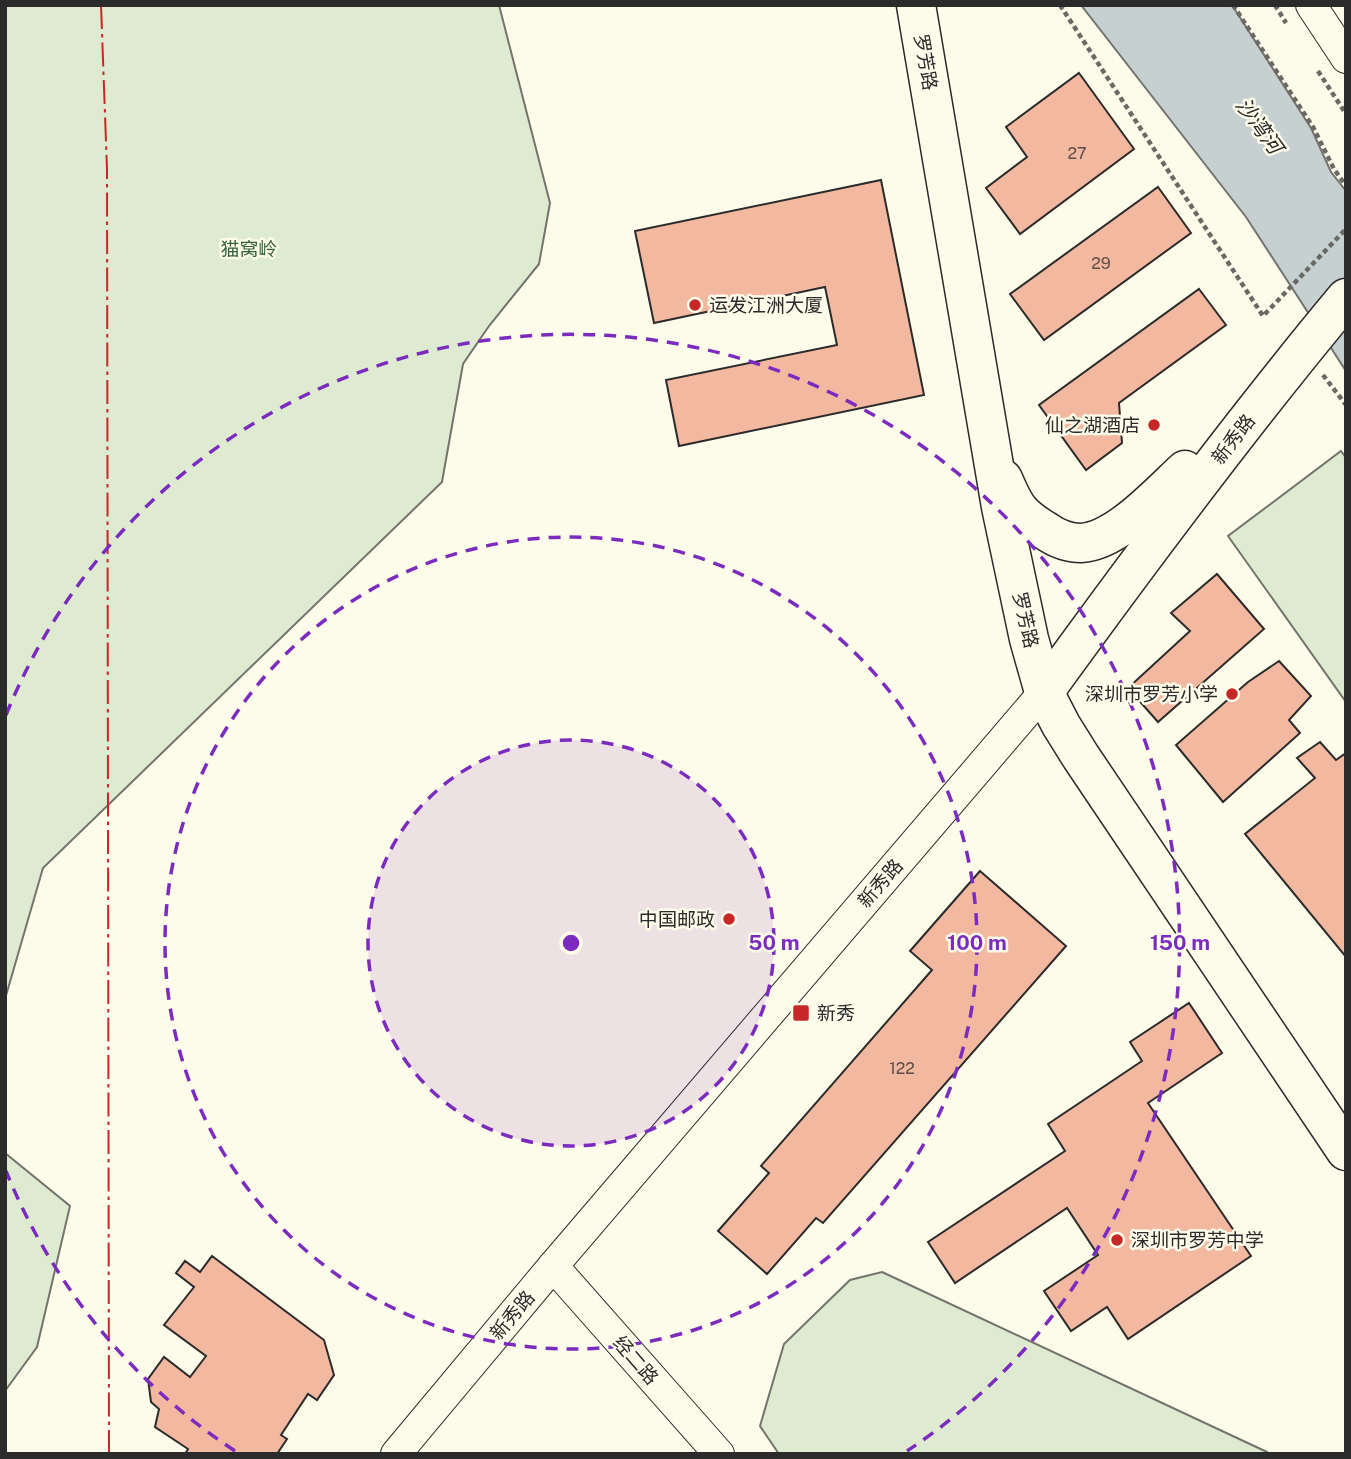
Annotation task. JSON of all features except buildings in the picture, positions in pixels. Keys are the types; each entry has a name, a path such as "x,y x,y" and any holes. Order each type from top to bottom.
{"main road":[{"name":"罗芳路","path":"916,5 1001,507 1029,639 1044,692 1081,757 1346,1151"},
{"name":"新秀路","path":"1044,692 1169,521 1301,364 1346,298"},
{"path":"993,455 1015,508 1037,526 1058,539 1080,543 1105,537 1148,504 1301,364"}],"street":[{"path":"1311,5 1346,58"},
{"name":"新秀路","path":"396,1454 553,1266 1044,692"},
{"name":"经二路","path":"553,1266 719,1454"}],"path":[{"path":"1060,5 1263,316 1346,229"},
{"path":"1233,5 1313,127 1334,169 1346,186"},
{"path":"1301,364 1346,405"}],"green space":[{"name":"猫窝岭","path":"5,5 499,5 550,203 539,264 489,326 463,364 442,482 43,868 5,999"},
{"path":"1341,451 1346,458 1346,702 1228,536"},
{"path":"5,1153 70,1206 37,1347 5,1391"},
{"path":"882,1272 1267,1454 779,1454 760,1426 784,1344 850,1280"}],"water":[{"name":"沙湾河","path":"1081,5 1232,5 1311,128 1331,172 1346,191 1346,371 1246,217"}],"power":[{"path":"101,5 107,169 109,1454"}],"place":[{"name":"运发江洲大厦","path":"695,305"},
{"name":"仙之湖酒店","path":"1154,425"},
{"name":"深圳市罗芳小学","path":"1232,694"},
{"name":"中国邮政","path":"729,919"},
{"name":"新秀","path":"801,1013"},
{"name":"深圳市罗芳中学","path":"1117,1240"}]}
